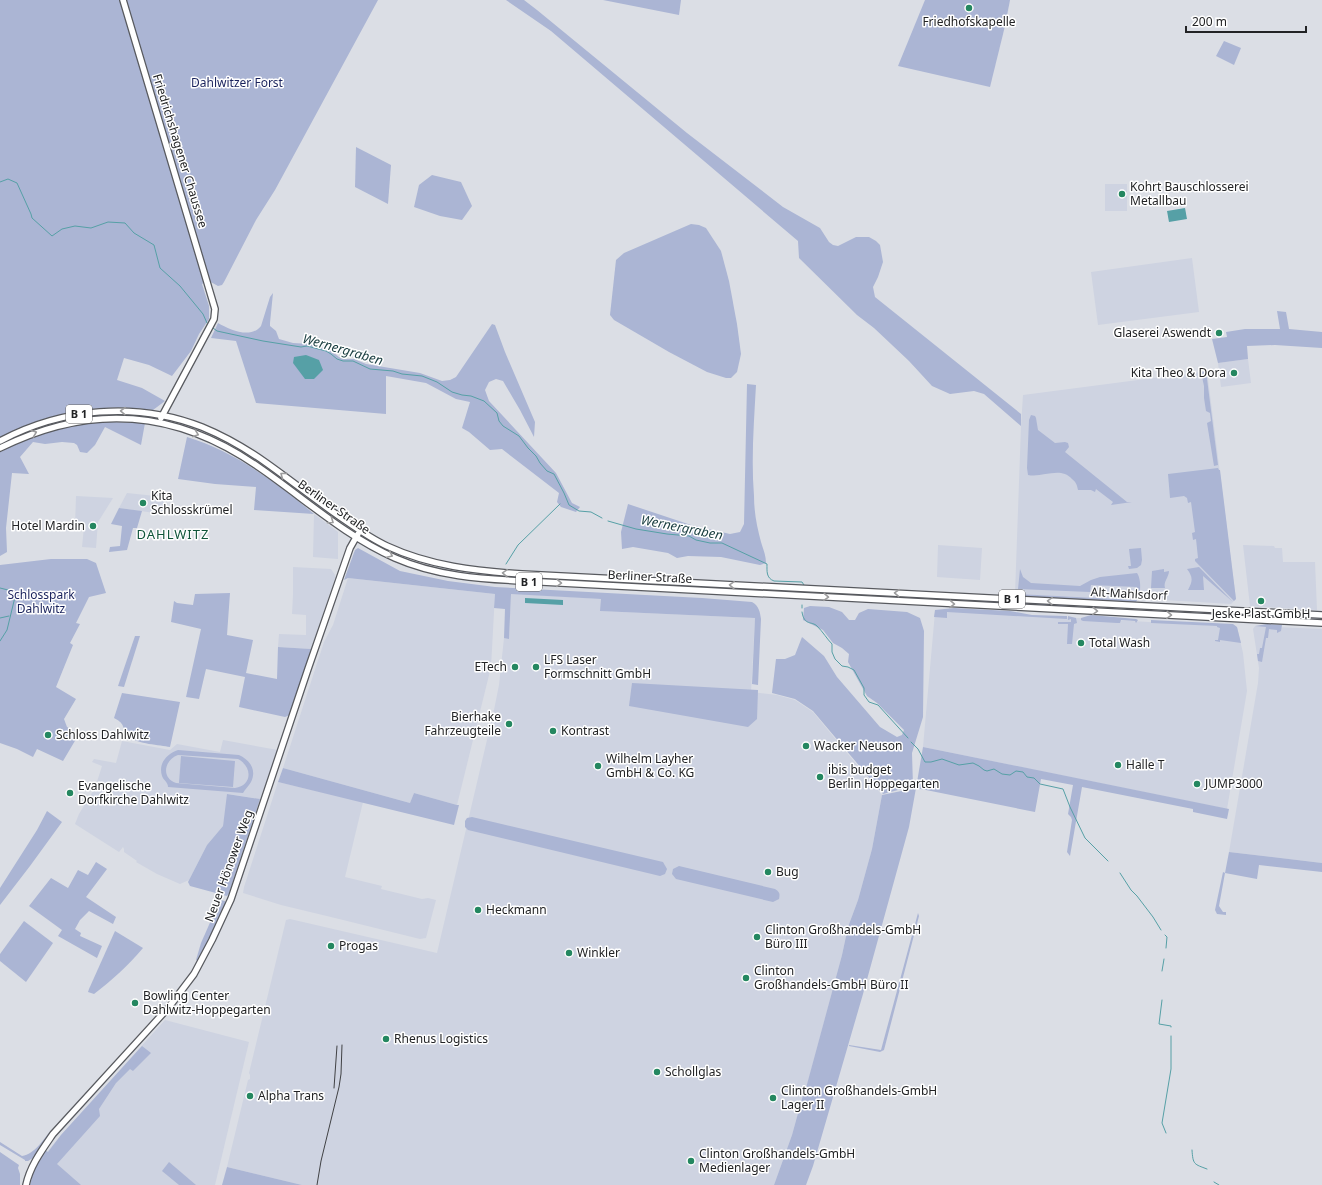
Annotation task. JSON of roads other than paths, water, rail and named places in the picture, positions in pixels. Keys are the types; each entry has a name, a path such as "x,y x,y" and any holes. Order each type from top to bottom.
{"main road":[{"name":"Friedrichshagener Chaussee","path":"123,0 215,309 214,320 162,416"},
{"name":"Berliner Straße","path":"0,441 42,422 76,414 120,411 162,416 201,427 240,446 385,546 412,557 445,566 530,574 935,595"},
{"path":"159,422 162,416"},
{"name":"Berliner Straße","path":"0,448 43,429 81,420 120,418 159,422 195,433 235,452 259,467 326,517 382,552 411,564 442,573 478,578 936,603"},
{"name":"Neuer Hönower Weg","path":"26,1185 31,1169 53,1134 169,1007 194,974 212,940 231,899 350,548 360,530"},
{"name":"Alt-Mahlsdorf","path":"935,595 1322,615"},
{"name":"Alt-Mahlsdorf","path":"936,603 1322,623"}],"waterway":[{"name":"Wernergraben","path":"0,182 8,179 17,183 32,218 52,236 62,229 75,226 91,228 108,222 125,223 134,233 154,245 160,268 180,286 203,314 207,323"},
{"name":"Wernergraben","path":"213,328 217,331 263,341 301,347 307,346 326,351 337,359 343,361 353,361 370,369 422,376 437,382 452,392 471,396 484,401 497,413 499,421 503,426 519,436 547,471 554,474 569,505 579,511 591,512 602,518"},
{"path":"506,564 518,545 560,504"},
{"name":"Wernergraben","path":"608,521 636,529 689,536 696,540 710,543 722,543 767,564 768,574 771,580 802,582 804,585"},
{"path":"0,588 12,591 15,597 7,630 0,641"},
{"name":"Wernergraben","path":"802,612 804,619 817,626 832,644 832,652 835,659 842,666 854,670 864,688 864,695 869,702 878,705 908,738"},
{"path":"0,618 9,616"},
{"name":"Wernergraben","path":"911,742 918,749 925,762 942,759 959,765 973,763 984,770 987,771 994,769 1002,774 1010,775 1016,771 1023,772 1027,777 1034,778 1040,784 1063,789 1085,838 1108,861"},
{"name":"Wernergraben","path":"1120,873 1161,930"},
{"name":"Wernergraben","path":"1165,935 1167,937 1166,948"},
{"name":"Wernergraben","path":"1162,971 1164,959"},
{"name":"Wernergraben","path":"1162,1000 1159,1024 1171,1027"},
{"name":"Wernergraben","path":"1166,1133 1162,1123 1171,1069 1171,1036"},
{"name":"Wernergraben","path":"1192,1150 1195,1163 1207,1169"},
{"name":"Wernergraben","path":"1214,1182 1219,1185"}],"railway":[{"path":"317,1185 321,1161 339,1087 342,1045"},
{"path":"334,1088 337,1046"}],"place":[{"name":"Friedhofskapelle","path":"969,8"},
{"name":"Kohrt Bauschlosserei Metallbau","path":"1122,194"},
{"name":"Glaserei Aswendt","path":"1219,333"},
{"name":"Kita Theo & Dora","path":"1234,373"},
{"name":"Kita Schlosskrümel","path":"143,503"},
{"name":"Hotel Mardin","path":"93,526"},
{"name":"Jeske Plast GmbH","path":"1261,601"},
{"name":"Total Wash","path":"1081,643"},
{"name":"ETech","path":"515,667"},
{"name":"LFS Laser Formschnitt GmbH","path":"536,667"},
{"name":"Bierhake Fahrzeugteile","path":"509,724"},
{"name":"Kontrast","path":"553,731"},
{"name":"Schloss Dahlwitz","path":"48,735"},
{"name":"Wacker Neuson","path":"806,746"},
{"name":"Halle T","path":"1118,765"},
{"name":"Wilhelm Layher GmbH & Co. KG","path":"598,766"},
{"name":"ibis budget Berlin Hoppegarten","path":"820,777"},
{"name":"JUMP3000","path":"1197,784"},
{"name":"Evangelische Dorfkirche Dahlwitz","path":"70,793"},
{"name":"Bug","path":"768,872"},
{"name":"Heckmann","path":"478,910"},
{"name":"Clinton Großhandels-GmbH Büro III","path":"757,937"},
{"name":"Progas","path":"331,946"},
{"name":"Winkler","path":"569,953"},
{"name":"Clinton Großhandels-GmbH Büro II","path":"746,978"},
{"name":"Bowling Center Dahlwitz-Hoppegarten","path":"135,1003"},
{"name":"Rhenus Logistics","path":"386,1039"},
{"name":"Schollglas","path":"657,1072"},
{"name":"Alpha Trans","path":"250,1096"},
{"name":"Clinton Großhandels-GmbH Lager II","path":"773,1098"},
{"name":"Clinton Großhandels-GmbH Medienlager","path":"691,1161"}],"district":[{"name":"DAHLWITZ","path":"173,534"}],"park label":[{"name":"Dahlwitzer Forst","path":"237,83"},
{"name":"Schlosspark Dahlwitz","path":"41,602"}]}
